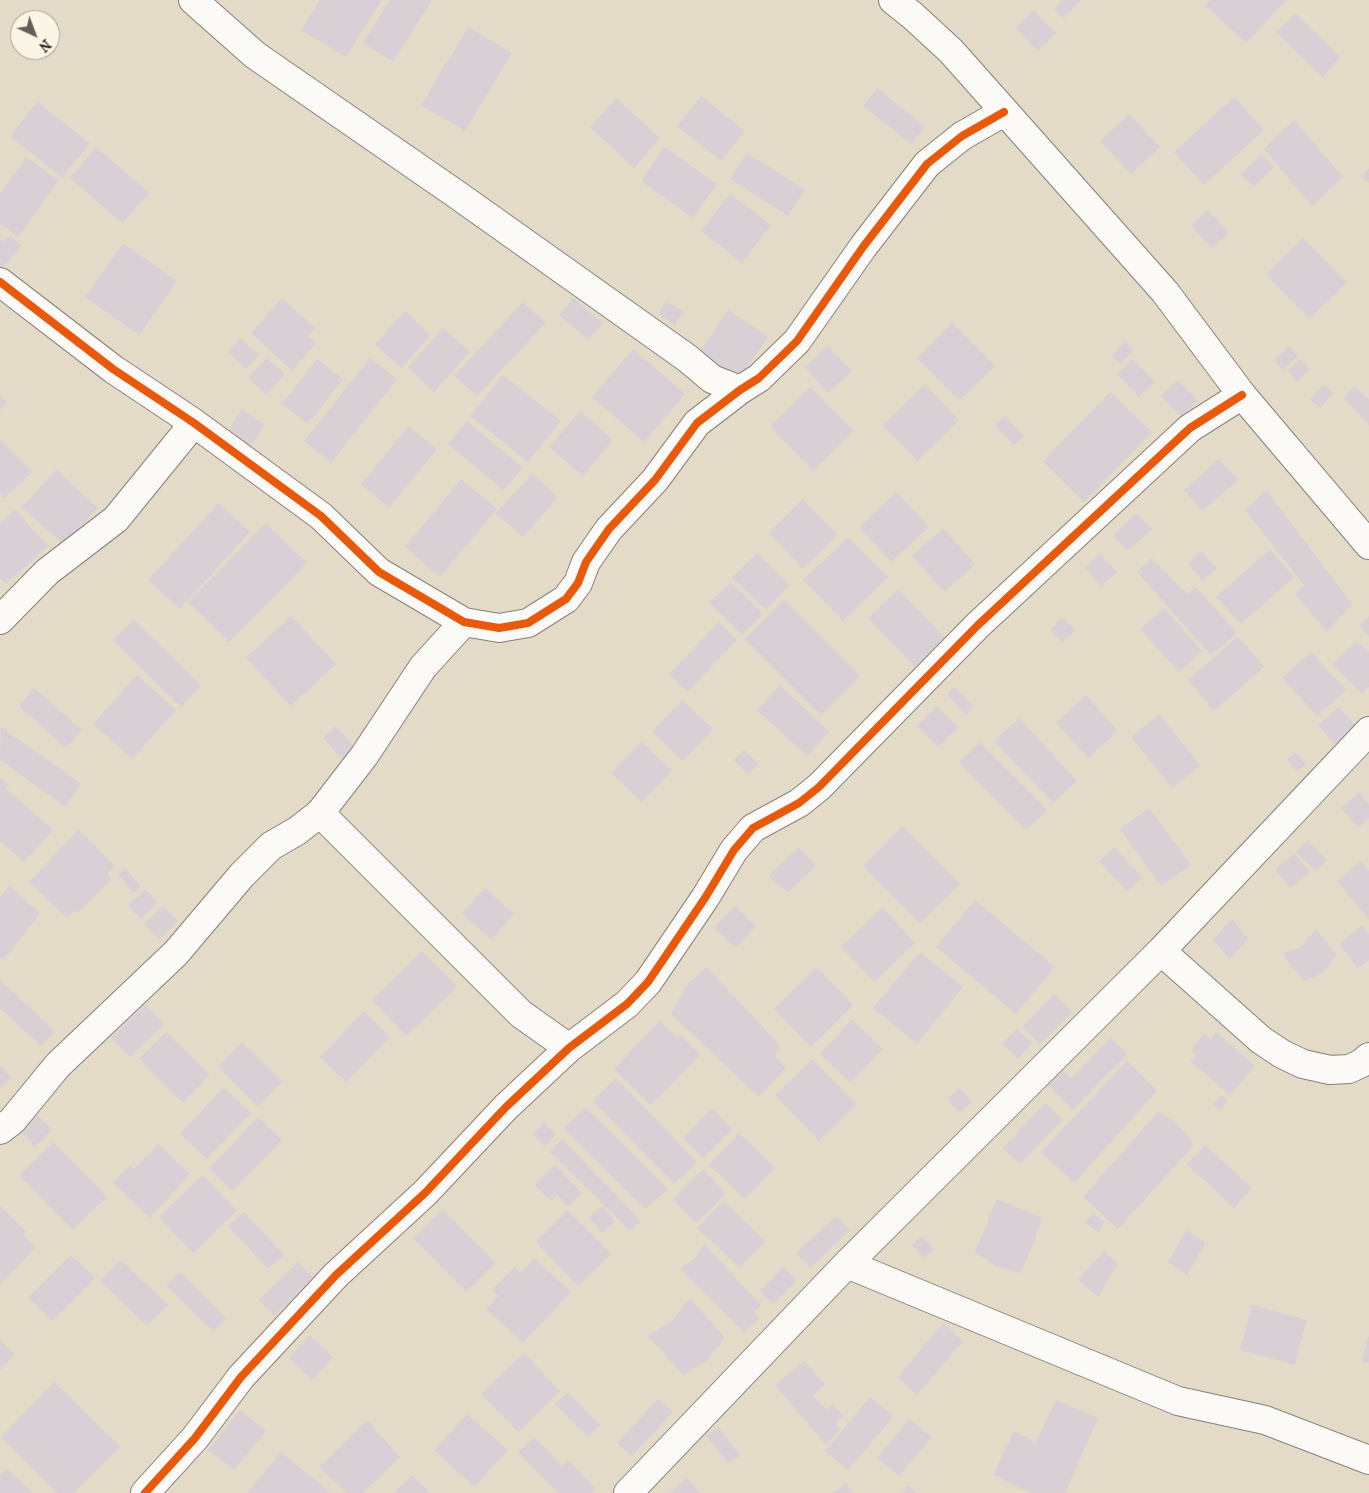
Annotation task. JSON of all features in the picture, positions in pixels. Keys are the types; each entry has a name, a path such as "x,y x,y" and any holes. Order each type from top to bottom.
{"street":[{"path":"193,0 255,55 456,194 687,358 712,379 740,390"},
{"path":"893,0 951,52 1165,292 1242,395 1369,545"},
{"path":"0,282 113,369 194,423 321,516 379,572 464,622 500,628 528,623 566,599 578,583 586,562 609,528 655,480 697,423 740,390 760,378 797,341 863,247 927,164 962,136 1004,112"},
{"path":"145,1493 195,1438 241,1376 336,1275 425,1193 506,1108 569,1048 627,1004 648,982 705,898 734,850 753,828 799,803 819,787 978,625 1190,428 1242,395"},
{"path":"0,620 47,572 116,519 194,423"},
{"path":"0,1130 12,1121 58,1065 176,953 242,875 271,846 297,831 320,813 364,756 423,667 464,622"},
{"path":"628,1493 847,1264 1161,951 1369,731"},
{"path":"320,813 521,1014 569,1048"},
{"path":"1161,951 1261,1040 1282,1054 1303,1064 1330,1070 1349,1069 1362,1063 1369,1057"},
{"path":"847,1264 1178,1401 1265,1420 1369,1460"}],"building":[{"path":"320,0 382,0 346,57 301,30"},
{"path":"390,0 432,0 393,62 363,43"},
{"path":"1062,0 1081,0 1064,18 1054,9"},
{"path":"1210,0 1287,0 1246,43 1205,5"},
{"path":"1034,10 1056,33 1038,52 1016,28"},
{"path":"1296,14 1340,57 1323,77 1276,32"},
{"path":"468,27 512,53 465,131 421,105"},
{"path":"877,88 925,127 911,144 863,106"},
{"path":"701,96 745,131 721,161 677,126"},
{"path":"1234,97 1264,130 1204,185 1174,152"},
{"path":"616,98 660,138 634,168 590,127"},
{"path":"37,102 90,143 62,178 10,136"},
{"path":"1129,114 1160,147 1131,174 1100,141"},
{"path":"1294,120 1343,177 1312,206 1264,149"},
{"path":"96,147 149,193 122,223 70,178"},
{"path":"664,147 717,184 693,218 641,181"},
{"path":"747,153 805,190 788,216 730,179"},
{"path":"1261,154 1274,167 1254,187 1241,175"},
{"path":"26,157 59,180 18,237 0,224 0,194"},
{"path":"1369,168 1369,183 1362,176"},
{"path":"730,194 771,225 742,263 701,231"},
{"path":"1208,210 1229,233 1212,248 1191,226"},
{"path":"10,235 22,246 0,270 0,239 3,242"},
{"path":"1303,238 1347,283 1309,319 1266,275"},
{"path":"123,243 177,281 139,335 85,297"},
{"path":"282,298 315,328 308,336 316,343 292,371 251,333"},
{"path":"573,298 603,323 588,340 559,315"},
{"path":"666,301 683,311 675,325 658,314"},
{"path":"523,302 546,323 477,396 454,376"},
{"path":"728,310 768,337 739,379 699,353"},
{"path":"405,311 431,335 401,368 375,344"},
{"path":"952,323 995,366 959,401 917,358"},
{"path":"443,328 470,352 434,392 408,367"},
{"path":"240,338 259,355 246,369 228,352"},
{"path":"1125,341 1134,349 1121,364 1112,356"},
{"path":"828,346 852,371 828,393 805,367"},
{"path":"1289,346 1298,356 1283,370 1274,360"},
{"path":"633,349 685,394 644,442 592,397"},
{"path":"267,358 285,374 266,395 248,378"},
{"path":"370,358 397,379 331,463 304,441"},
{"path":"317,359 343,379 308,424 282,404"},
{"path":"1132,359 1155,381 1139,397 1117,374"},
{"path":"1300,359 1310,369 1297,382 1288,371"},
{"path":"503,375 561,421 528,462 470,416"},
{"path":"1178,380 1198,401 1181,416 1161,396"},
{"path":"925,384 959,420 917,461 883,425"},
{"path":"1324,384 1334,393 1320,408 1310,399"},
{"path":"1355,386 1369,400 1369,425 1343,398"},
{"path":"811,387 854,431 813,471 770,426"},
{"path":"1110,392 1152,432 1084,502 1043,461"},
{"path":"0,396 7,402 0,410"},
{"path":"242,409 265,425 249,448 227,433"},
{"path":"580,411 613,440 583,476 549,447"},
{"path":"1005,416 1024,436 1014,445 995,425"},
{"path":"467,421 523,468 503,490 448,444"},
{"path":"409,426 437,449 389,508 361,484"},
{"path":"0,440 32,472 5,498 0,493"},
{"path":"1219,459 1238,480 1202,511 1184,490"},
{"path":"56,470 98,508 64,545 22,507"},
{"path":"532,474 558,497 523,537 496,513"},
{"path":"461,479 497,509 440,577 405,547"},
{"path":"1266,490 1352,604 1327,632 1295,594 1304,585 1245,510"},
{"path":"896,492 929,527 891,562 859,527"},
{"path":"803,499 837,535 803,569 769,533"},
{"path":"219,503 250,532 180,609 148,580"},
{"path":"15,510 48,546 6,584 0,578 0,523"},
{"path":"1136,513 1152,529 1128,551 1113,535"},
{"path":"266,523 307,563 229,642 188,602"},
{"path":"943,528 975,564 945,592 912,556"},
{"path":"848,537 888,577 843,621 803,580"},
{"path":"1270,549 1294,577 1241,624 1216,597"},
{"path":"1201,551 1217,568 1203,581 1188,564"},
{"path":"757,553 790,585 766,610 732,578"},
{"path":"1100,554 1117,572 1101,586 1085,568"},
{"path":"1152,558 1187,594 1196,587 1237,633 1211,655 1137,572"},
{"path":"731,582 763,614 742,635 709,603"},
{"path":"898,589 945,638 915,667 868,618"},
{"path":"784,600 860,676 821,715 745,639"},
{"path":"1164,608 1202,651 1179,672 1140,629"},
{"path":"291,616 336,664 291,706 246,658"},
{"path":"1369,616 1369,636 1359,625"},
{"path":"1062,617 1075,630 1063,643 1050,630"},
{"path":"134,620 201,686 181,707 113,640"},
{"path":"719,622 737,640 687,692 669,674"},
{"path":"1238,636 1264,667 1214,711 1188,680"},
{"path":"1357,641 1369,652 1369,687 1362,694 1333,664"},
{"path":"1311,652 1346,690 1317,716 1282,678"},
{"path":"137,675 176,710 132,759 93,724"},
{"path":"780,685 829,732 807,756 757,710"},
{"path":"955,687 974,707 966,715 947,694"},
{"path":"34,688 82,730 66,748 19,706"},
{"path":"1086,695 1118,731 1088,758 1056,723"},
{"path":"682,700 713,729 683,761 652,732"},
{"path":"937,706 958,728 938,747 917,725"},
{"path":"1339,707 1356,726 1335,744 1318,725"},
{"path":"1159,714 1200,765 1172,788 1131,737"},
{"path":"1019,718 1077,781 1053,803 994,741"},
{"path":"336,726 356,749 343,760 323,738"},
{"path":"1,727 81,784 65,807 0,760"},
{"path":"642,742 672,771 641,802 611,773"},
{"path":"980,742 1047,810 1026,830 959,763"},
{"path":"744,750 758,764 748,774 734,760"},
{"path":"1296,752 1306,764 1297,772 1287,760"},
{"path":"0,777 9,785 5,788 53,830 24,862 0,841"},
{"path":"1359,792 1369,804 1369,818 1358,828 1341,808"},
{"path":"1149,808 1191,865 1161,886 1120,829"},
{"path":"902,826 960,884 920,923 863,866"},
{"path":"79,829 115,866 108,874 111,880 78,913 74,911 67,918 29,882"},
{"path":"1307,841 1327,860 1316,871 1296,852"},
{"path":"799,847 816,866 788,893 769,876"},
{"path":"1114,847 1142,877 1127,891 1099,861"},
{"path":"1294,853 1310,872 1291,888 1275,870"},
{"path":"1361,861 1369,871 1369,920 1337,881"},
{"path":"125,868 141,887 134,893 118,875"},
{"path":"9,886 40,913 4,960 0,957 0,897"},
{"path":"485,888 514,914 491,940 462,913"},
{"path":"145,889 158,902 141,919 128,906"},
{"path":"975,900 1055,967 1016,1014 936,947"},
{"path":"163,906 178,921 159,940 144,924"},
{"path":"735,906 756,926 735,948 714,928"},
{"path":"881,909 884,909 915,943 875,982 841,947"},
{"path":"1232,919 1248,939 1230,959 1213,940"},
{"path":"1362,925 1369,934 1369,960 1358,968 1339,944"},
{"path":"1316,929 1337,955 1323,973 1304,981 1282,954 1302,946"},
{"path":"422,951 457,987 406,1036 372,1000"},
{"path":"920,952 963,987 917,1044 873,1008"},
{"path":"706,967 779,1044 775,1057 786,1068 759,1097 671,1014 685,987"},
{"path":"817,967 853,1005 811,1047 774,1009"},
{"path":"0,980 55,1031 41,1046 0,1008"},
{"path":"1054,994 1072,1012 1040,1044 1022,1027"},
{"path":"145,1005 164,1024 130,1057 111,1038"},
{"path":"364,1011 390,1037 346,1082 320,1057"},
{"path":"852,1019 883,1049 850,1083 820,1054"},
{"path":"660,1020 677,1038 681,1035 700,1055 651,1105 614,1069"},
{"path":"1017,1029 1032,1043 1018,1059 1002,1044"},
{"path":"166,1032 210,1075 183,1103 139,1059"},
{"path":"1216,1032 1255,1066 1230,1095 1190,1061 1196,1056 1191,1050 1204,1034 1210,1039"},
{"path":"1111,1038 1127,1054 1073,1110 1045,1082 1060,1068 1072,1078"},
{"path":"242,1042 282,1082 258,1107 218,1067"},
{"path":"812,1059 856,1104 819,1141 775,1095"},
{"path":"1127,1061 1157,1091 1074,1183 1041,1152"},
{"path":"0,1066 11,1077 0,1088"},
{"path":"616,1078 697,1162 674,1184 593,1101"},
{"path":"224,1087 251,1113 207,1159 180,1134"},
{"path":"960,1088 972,1102 959,1113 947,1099"},
{"path":"1221,1095 1228,1101 1220,1110 1213,1104"},
{"path":"1045,1103 1063,1120 1020,1164 1003,1148"},
{"path":"586,1108 668,1189 645,1209 563,1128"},
{"path":"712,1108 732,1129 703,1158 683,1138"},
{"path":"1158,1112 1174,1121 1190,1138 1193,1146 1118,1229 1083,1197"},
{"path":"37,1115 52,1130 35,1147 20,1131"},
{"path":"258,1117 282,1140 233,1191 209,1169"},
{"path":"544,1122 556,1135 544,1146 533,1134"},
{"path":"739,1133 775,1168 745,1199 709,1165"},
{"path":"562,1139 641,1221 630,1231 550,1152"},
{"path":"53,1142 107,1197 72,1230 19,1175"},
{"path":"158,1144 190,1174 150,1218 113,1183 130,1165 134,1169"},
{"path":"1205,1145 1252,1188 1234,1208 1187,1164"},
{"path":"555,1165 582,1193 568,1206 557,1195 551,1201 535,1185"},
{"path":"703,1169 726,1194 696,1223 673,1199"},
{"path":"202,1175 237,1211 193,1253 159,1217"},
{"path":"997,1199 1043,1218 1021,1273 995,1266 983,1257 974,1254"},
{"path":"723,1201 765,1241 740,1268 697,1228"},
{"path":"0,1206 26,1232 23,1236 36,1247 0,1285"},
{"path":"602,1206 615,1221 602,1233 589,1218"},
{"path":"443,1209 495,1263 466,1292 413,1238"},
{"path":"568,1210 611,1254 578,1286 536,1242"},
{"path":"244,1212 284,1255 268,1269 228,1226"},
{"path":"1092,1213 1105,1222 1098,1232 1085,1223"},
{"path":"836,1216 850,1230 810,1268 796,1253"},
{"path":"1187,1230 1206,1243 1187,1275 1168,1262"},
{"path":"922,1236 934,1249 924,1258 912,1245"},
{"path":"704,1244 761,1305 754,1312 759,1319 744,1332 680,1269 694,1259"},
{"path":"1104,1251 1118,1264 1098,1297 1078,1280"},
{"path":"71,1255 95,1278 52,1321 28,1298"},
{"path":"534,1258 571,1292 523,1343 486,1309 498,1296 492,1290 515,1267 520,1273"},
{"path":"121,1260 168,1305 147,1326 100,1281"},
{"path":"298,1262 313,1278 274,1316 259,1300"},
{"path":"783,1267 797,1280 773,1304 760,1291"},
{"path":"180,1272 226,1318 213,1331 166,1285"},
{"path":"690,1298 725,1338 706,1361 683,1375 648,1336 671,1322"},
{"path":"1252,1305 1307,1320 1295,1365 1240,1350"},
{"path":"943,1323 963,1341 917,1395 898,1377"},
{"path":"310,1335 333,1357 312,1380 289,1358"},
{"path":"1369,1337 1369,1363 1362,1362"},
{"path":"0,1340 15,1354 0,1370"},
{"path":"524,1353 560,1391 518,1432 481,1394"},
{"path":"804,1361 825,1384 813,1396 827,1410 833,1404 843,1416 835,1423 840,1429 826,1445 775,1385"},
{"path":"54,1382 120,1447 74,1493 57,1493 1,1437"},
{"path":"568,1392 600,1425 588,1438 555,1404"},
{"path":"870,1397 894,1416 848,1470 825,1451"},
{"path":"658,1399 673,1412 632,1456 617,1443"},
{"path":"1056,1400 1098,1418 1065,1493 1031,1493 993,1475 1014,1431 1036,1442"},
{"path":"240,1410 266,1431 234,1470 208,1450"},
{"path":"467,1414 508,1450 474,1487 434,1450"},
{"path":"909,1419 932,1437 899,1476 877,1458"},
{"path":"367,1420 400,1457 363,1493 347,1493 319,1467"},
{"path":"718,1427 740,1455 728,1463 706,1436"},
{"path":"534,1437 562,1466 568,1460 596,1489 591,1493 558,1493 518,1452"},
{"path":"281,1452 315,1480 330,1493 247,1493"},
{"path":"6,1468 33,1493 0,1493 0,1475"},
{"path":"412,1475 430,1493 394,1493"},
{"path":"687,1478 700,1493 670,1493"},
{"path":"846,1483 853,1493 832,1493"},
{"path":"909,1486 916,1493 902,1493"}],"cycle path":[{"path":"0,282 113,369 194,423 321,516 379,572 464,622 499,628 528,623 566,599 578,583 586,562 609,529 655,480 697,423 759,378 797,341 863,247 927,164 962,136 1004,112"},
{"path":"145,1493 195,1438 241,1377 336,1275 425,1193 506,1107 569,1048 627,1004 648,982 705,898 734,850 753,828 799,803 819,787 978,625 1190,428 1242,395"}]}
